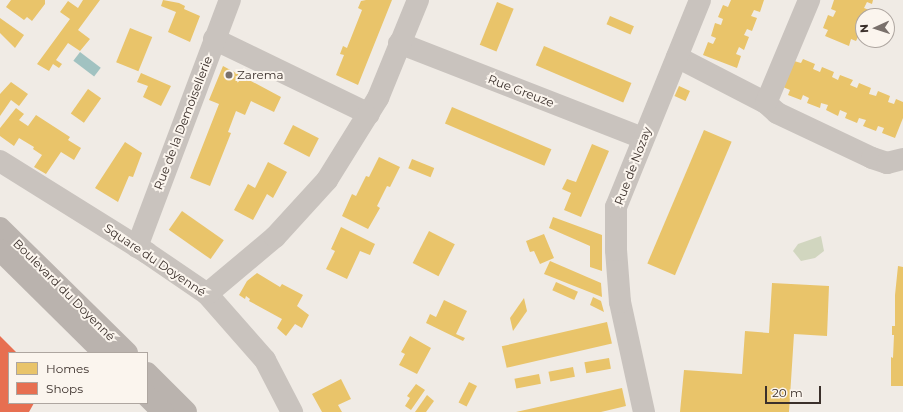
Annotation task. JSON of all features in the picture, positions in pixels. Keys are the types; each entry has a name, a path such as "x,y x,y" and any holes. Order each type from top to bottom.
{"main road":[{"name":"Boulevard du Doyenné","path":"0,228 126,352"},
{"name":"Boulevard du Doyenné","path":"0,250 103,352"},
{"path":"148,374 186,412"},
{"path":"148,397 163,412"}],"street":[{"name":"Rue de la Demoisellerie","path":"137,247 214,39 230,0"},
{"path":"207,294 275,238 327,180 378,98 399,43 418,0"},
{"name":"Rue de Nozay","path":"644,412 620,302 616,250 616,207 700,0"},
{"path":"766,103 809,0"},
{"path":"214,39 369,114"},
{"name":"Rue Greuze","path":"399,43 643,138"},
{"path":"677,57 766,103 777,113 879,162 887,163 903,159"},
{"name":"Square du Doyenné","path":"0,161 137,247 207,294 265,360 292,412"}],"green space":[{"path":"821,236 824,251 815,258 801,261 793,251 798,244"}],"water":[{"path":"80,52 101,68 94,76 73,61"}],"building: Homes":[{"path":"11,0 45,0 45,4 32,21 27,17 24,20 6,7"},
{"path":"83,0 100,0 78,30 90,39 80,51 68,43 56,60 62,64 59,68 53,64 49,71 37,64 70,19 60,12 68,1 78,8"},
{"path":"163,0 179,3 185,6 184,9 200,16 190,42 168,32 176,12 161,6"},
{"path":"392,0 358,85 336,75 344,55 340,54 343,46 347,48 362,10 358,8 361,1"},
{"path":"731,0 764,0 760,12 754,10 751,16 757,18 752,31 747,29 744,35 749,37 744,50 739,47 736,54 741,56 737,68 703,55 708,42 713,44 716,38 711,36 715,23 721,25 723,19 718,17 723,5 728,7"},
{"path":"834,0 873,0 872,4 867,2 864,8 855,8 855,41 851,39 849,46 825,36 828,30 823,28 828,15 833,17 836,11 831,9"},
{"path":"497,2 514,9 496,51 480,45"},
{"path":"610,16 634,26 630,34 606,24"},
{"path":"0,18 24,35 15,48 0,33"},
{"path":"130,28 152,37 138,71 116,62"},
{"path":"544,46 631,83 623,102 536,65"},
{"path":"803,59 815,64 813,69 820,72 822,67 834,72 832,77 838,80 840,75 853,80 850,85 857,88 859,83 871,88 869,94 876,96 878,91 890,96 888,102 894,104 896,99 903,102 903,118 895,138 882,133 884,128 878,126 876,131 863,126 866,120 859,118 857,123 845,118 847,113 840,110 838,116 826,110 828,105 821,103 820,108 807,103 809,98 803,95 801,100 788,95 790,90 783,87 794,61 801,63"},
{"path":"223,66 281,97 274,112 251,101 245,115 236,111 228,132 231,133 210,186 190,178 219,104 209,100"},
{"path":"141,73 171,86 161,106 143,97 148,86 137,82"},
{"path":"11,82 28,94 19,106 11,100 0,116 0,94"},
{"path":"679,86 690,91 685,101 675,96"},
{"path":"88,89 101,98 84,123 71,114"},
{"path":"452,107 551,149 544,166 445,124"},
{"path":"16,108 24,114 19,120 28,126 36,115 70,137 68,140 81,148 74,160 61,152 46,174 34,167 42,155 33,149 34,147 19,138 14,146 0,136 0,128"},
{"path":"293,125 319,138 309,157 283,144"},
{"path":"704,130 732,142 675,275 647,263"},
{"path":"125,142 142,153 133,177 129,176 118,202 95,188"},
{"path":"592,144 609,151 581,217 564,210 571,193 562,189 567,179 576,182"},
{"path":"379,157 400,167 390,187 387,186 377,206 380,208 368,229 342,216 352,194 356,196 366,176 369,177"},
{"path":"412,159 434,168 431,177 408,168"},
{"path":"268,162 287,172 273,198 267,194 253,220 234,210 248,184 255,188"},
{"path":"182,211 224,240 211,259 169,230"},
{"path":"553,217 602,235 602,271 590,267 590,246 549,228"},
{"path":"341,227 375,244 370,255 360,251 347,279 326,269 335,251 331,249"},
{"path":"429,231 455,244 438,276 413,263"},
{"path":"544,234 554,258 540,264 534,251 530,252 526,241"},
{"path":"550,261 601,283 602,297 544,274"},
{"path":"898,266 903,267 903,386 891,386 891,357 893,358 894,335 892,335 892,326 895,326 895,295"},
{"path":"257,273 280,287 282,284 303,295 297,306 309,315 302,328 295,324 286,336 277,328 282,319 249,301 250,299 246,296 245,299 239,295 247,281"},
{"path":"556,282 578,292 574,300 552,290"},
{"path":"772,283 829,286 827,336 794,334 789,412 680,412 684,370 742,374 745,331 769,333"},
{"path":"593,297 601,301 604,312 590,305"},
{"path":"524,298 527,311 513,331 510,318"},
{"path":"444,300 467,311 456,334 465,338 463,341 426,323 430,314 436,317"},
{"path":"607,322 612,343 507,368 502,346"},
{"path":"410,336 431,348 417,374 399,365 405,354 401,352"},
{"path":"609,358 611,369 586,373 584,362"},
{"path":"573,367 575,377 550,382 548,372"},
{"path":"539,374 541,384 516,389 514,379"},
{"path":"341,379 351,399 338,405 342,412 322,412 312,394"},
{"path":"469,382 477,386 467,407 459,402"},
{"path":"416,384 425,390 411,410 405,406 410,398 407,396"},
{"path":"622,388 626,406 601,412 516,412"},
{"path":"427,395 434,401 426,412 415,412"}],"building: Shops":[{"path":"0,336 16,352 8,352 8,404 33,404 29,412 0,412"}],"place":[{"name":"Zarema","path":"229,75"}]}
